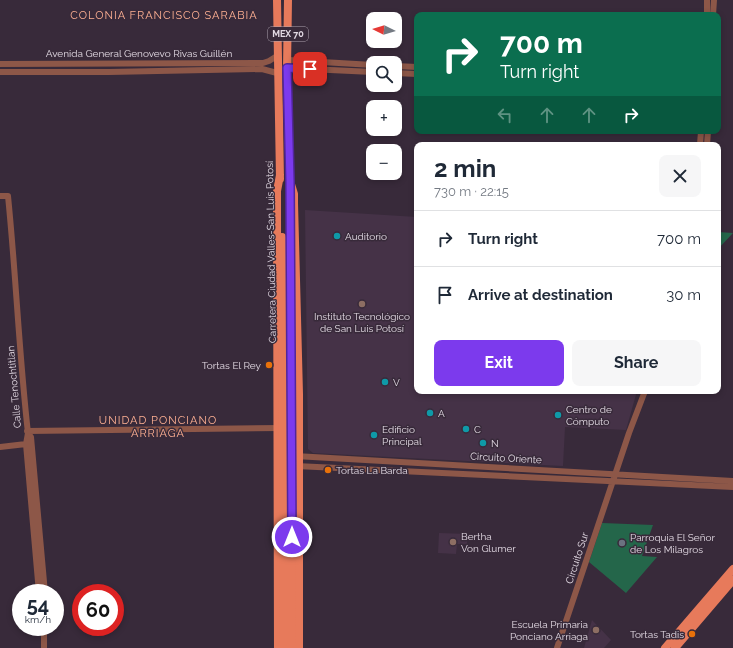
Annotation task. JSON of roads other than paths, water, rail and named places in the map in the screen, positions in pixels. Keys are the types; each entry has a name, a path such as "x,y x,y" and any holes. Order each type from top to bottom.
{"main road":[{"name":"Carretera Ciudad Valles-San Luis Potosí","path":"277,0 277,73 280,174 286,236 284,648"},
{"name":"MEX 70","path":"288,0 287,64 290,181 286,236 292,648"},
{"path":"278,648 277,191 280,174"},
{"path":"290,181 294,194 299,394 298,648"},
{"path":"278,396 284,402 289,402 293,401 299,394"},
{"path":"278,483 281,480 289,479 299,483"},
{"path":"665,648 733,569"},
{"path":"675,648 733,580"}],"street":[{"path":"707,0 707,12"},
{"path":"713,12 714,0"},
{"name":"Avenida General Genovevo Rivas Guillén","path":"0,64 263,63 270,61 277,56"},
{"path":"287,64 366,65"},
{"path":"287,64 366,71"},
{"path":"402,66 414,67"},
{"name":"Avenida General Genovevo Rivas Guillén","path":"0,72 109,72 262,69 277,73"},
{"path":"402,73 414,74"},
{"name":"Calle Tenochtitlan","path":"0,196 8,196 13,243 38,584"},
{"name":"Circuito Sur","path":"557,648 644,394"},
{"path":"28,432 299,428"},
{"path":"0,447 29,445"},
{"name":"Circuito Oriente","path":"278,456 616,474 720,484 733,488"},
{"name":"Circuito Oriente","path":"278,466 613,482 720,484 733,481"},
{"name":"Calle Tenochtitlan","path":"31,471 44,584"},
{"path":"44,636 44,648"}],"place":[{"name":"Auditorio","path":"337,236"},
{"name":"Instituto Tecnológico de San Luis Potosí","path":"362,304"},
{"name":"Tortas El Rey","path":"269,365"},
{"name":"V","path":"385,382"},
{"name":"A","path":"430,413"},
{"name":"Centro de Cómputo","path":"558,415"},
{"name":"C","path":"466,429"},
{"name":"Edificio Principal","path":"374,435"},
{"name":"N","path":"483,443"},
{"name":"Tortas La Barda","path":"328,470"},
{"name":"Bertha Von Glumer","path":"453,542"},
{"name":"Parroquia El Señor de Los Milagros","path":"622,543"},
{"name":"Escuela Primaria Ponciano Arriaga","path":"596,630"},
{"name":"Tortas Tadis","path":"692,634"}],"district":[{"name":"COLONIA FRANCISCO SARABIA","path":"164,15"},
{"name":"UNIDAD PONCIANO ARRIAGA","path":"158,426"}]}
